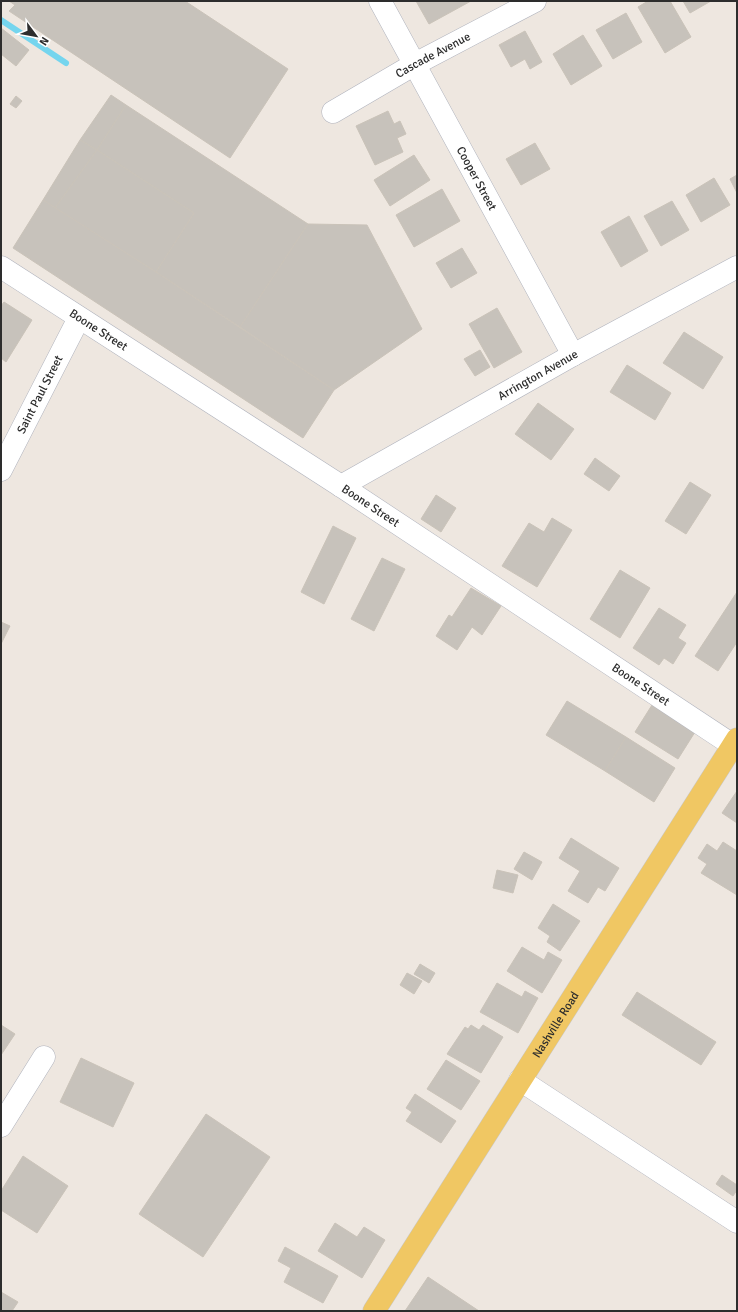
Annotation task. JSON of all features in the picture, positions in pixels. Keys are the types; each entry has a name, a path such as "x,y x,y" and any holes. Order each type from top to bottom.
{"main road":[{"name":"Nashville Road","path":"374,1311 520,1080 736,744"}],"street":[{"name":"Cooper Street","path":"380,1 573,355"},
{"name":"Cascade Avenue","path":"333,112 415,64 535,1"},
{"name":"Boone Street","path":"1,267 341,486 736,744"},
{"name":"Arrington Avenue","path":"341,486 573,355 737,268"},
{"name":"Saint Paul Street","path":"1,470 79,318"},
{"path":"1,1126 44,1057"},
{"path":"520,1080 737,1222"}],"building":[{"path":"9,1 185,1 288,69 230,158 9,11 15,5"},
{"path":"416,1 471,1 429,24"},
{"path":"648,1 670,1 691,37 665,53 638,7"},
{"path":"683,1 711,1 690,13"},
{"path":"626,13 642,42 613,59 596,30"},
{"path":"1,28 29,50 16,66 1,54"},
{"path":"525,31 542,62 530,69 525,59 511,67 499,45"},
{"path":"583,35 602,66 571,85 553,54"},
{"path":"111,95 126,105 97,150 80,140"},
{"path":"16,96 22,101 16,108 10,104"},
{"path":"126,105 308,224 240,327 156,272 194,213 97,150"},
{"path":"388,111 394,124 400,121 406,134 397,138 403,152 375,165 356,126"},
{"path":"80,140 97,150 55,208 43,200"},
{"path":"535,143 550,169 521,185 506,159"},
{"path":"97,150 194,213 156,272 55,208"},
{"path":"414,155 430,180 390,206 374,180"},
{"path":"737,175 737,193 730,179"},
{"path":"714,178 730,205 701,222 686,195"},
{"path":"442,189 460,221 414,247 396,215"},
{"path":"43,200 156,272 334,390 303,438 13,248"},
{"path":"672,201 689,230 661,246 644,216"},
{"path":"629,216 648,251 621,267 601,232"},
{"path":"308,224 367,225 422,329 334,390 240,327"},
{"path":"462,248 477,273 451,288 436,263"},
{"path":"4,302 32,320 6,362 1,358 1,306"},
{"path":"497,308 522,352 494,368 469,324"},
{"path":"684,332 723,357 703,389 663,363"},
{"path":"480,350 490,367 475,376 464,359"},
{"path":"627,365 671,393 655,420 610,392"},
{"path":"538,403 574,429 551,460 515,434"},
{"path":"595,458 620,476 609,491 584,474"},
{"path":"690,482 711,495 686,534 665,521"},
{"path":"436,495 456,508 441,532 421,519"},
{"path":"552,518 572,530 537,587 502,566 529,523 544,532"},
{"path":"333,526 356,538 324,604 301,592"},
{"path":"382,558 405,569 374,631 351,619"},
{"path":"620,570 650,588 620,638 590,619"},
{"path":"471,588 501,606 482,635 472,627 457,650 436,636 449,615 452,617"},
{"path":"737,592 737,642 718,671 695,656"},
{"path":"659,608 686,625 678,638 686,643 673,664 664,658 659,665 633,648"},
{"path":"1,622 10,626 1,644"},
{"path":"567,701 626,737 605,771 546,735"},
{"path":"652,705 695,732 678,759 635,732"},
{"path":"626,737 675,768 654,802 605,771"},
{"path":"737,791 737,823 722,813"},
{"path":"571,838 619,868 605,891 598,887 588,903 568,891 580,871 559,858"},
{"path":"723,842 737,851 737,895 701,873 707,864 698,858 707,844 717,851"},
{"path":"524,852 542,862 532,880 514,869"},
{"path":"497,870 518,875 513,893 493,888"},
{"path":"553,904 580,921 560,951 547,942 550,936 538,928"},
{"path":"522,947 544,960 548,952 562,960 542,993 507,971"},
{"path":"420,964 435,973 429,983 414,974"},
{"path":"407,973 422,981 414,994 400,985"},
{"path":"497,983 522,997 525,991 538,998 518,1033 480,1012"},
{"path":"637,992 716,1042 701,1065 622,1015"},
{"path":"1,1025 15,1034 1,1055"},
{"path":"471,1025 479,1030 483,1025 503,1037 481,1073 447,1054 465,1027 468,1029"},
{"path":"81,1058 134,1083 113,1127 60,1102"},
{"path":"446,1060 480,1081 461,1110 427,1089"},
{"path":"415,1094 456,1121 441,1143 406,1121 412,1112 406,1108"},
{"path":"206,1114 270,1157 203,1257 139,1214"},
{"path":"23,1156 68,1186 37,1233 1,1210 1,1191"},
{"path":"722,1175 737,1185 737,1190 733,1196 716,1184"},
{"path":"335,1223 357,1237 364,1227 385,1240 362,1278 318,1251"},
{"path":"285,1247 338,1276 323,1303 284,1282 291,1268 278,1261"},
{"path":"428,1277 479,1311 405,1311"},
{"path":"1,1292 18,1302 12,1311 1,1311"}],"waterway":[{"path":"1,20 66,63"}]}
